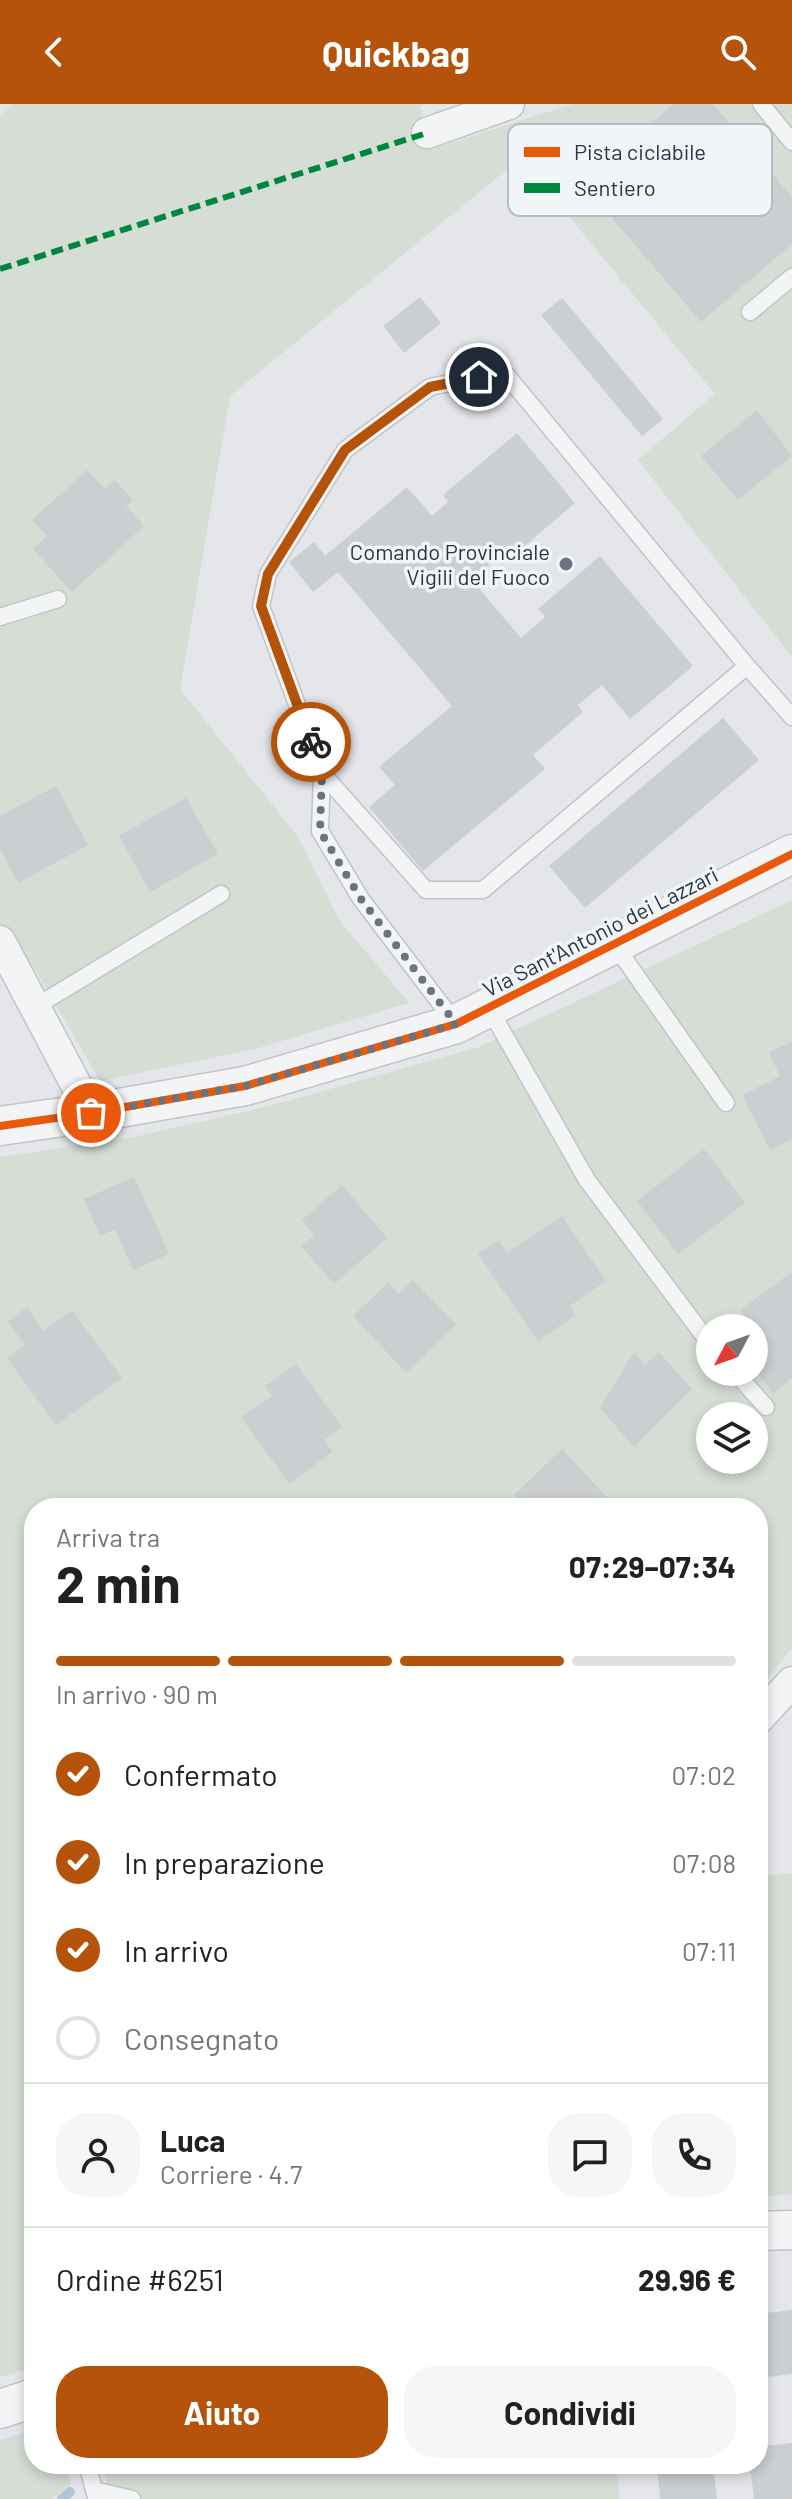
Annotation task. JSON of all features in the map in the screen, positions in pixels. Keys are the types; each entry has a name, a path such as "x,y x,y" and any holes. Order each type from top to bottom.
{"street":[{"path":"427,133 509,104"},
{"name":"Via Sant'Antonio dei Lazzari","path":"0,1126 245,1086 472,1016 792,854"},
{"path":"0,941 91,1113"},
{"path":"768,1708 792,1682"},
{"path":"768,2231 792,2230"},
{"path":"0,2409 24,2401"}],"lane":[{"path":"761,104 792,142"},
{"path":"750,312 792,277"},
{"path":"747,666 483,890 426,890 322,773 261,606 268,574 345,450 430,387 504,372 792,717"},
{"path":"0,617 58,599"},
{"path":"322,773 320,831 361,899 472,1016 587,1180 696,1325"},
{"path":"35,1007 221,894"},
{"path":"614,944 726,1103"},
{"path":"747,1386 762,1402"},
{"path":"90,2474 95,2494 132,2499"}],"shaded area":[{"path":"13,104 426,104 420,106 431,149 508,125 508,169 230,396 180,689 298,837 339,920 409,1003 255,1049 100,1081 36,971 26,974 0,925 0,116"},
{"path":"573,104 792,104 792,657 638,460 715,394 569,216 772,216 772,124 510,124"},
{"path":"792,900 792,1648 768,1678 768,1498 24,1498 24,2370 0,2377 0,1157 134,1137 273,1105 479,1047"},
{"path":"792,1873 792,2194 768,2196 768,1876"},
{"path":"24,2433 24,2474 68,2474 71,2484 52,2499 0,2499 0,2440"},
{"path":"104,2474 618,2474 619,2499 107,2499"}],"building":[{"path":"674,104 713,104 730,124 651,124"},
{"path":"772,173 792,197 792,244 701,322 610,216 772,216"},
{"path":"420,297 441,323 404,353 383,326"},
{"path":"562,298 663,419 642,436 541,315"},
{"path":"757,410 792,456 738,500 701,456"},
{"path":"517,433 575,503 502,565 496,559 472,580 521,638 545,617 538,609 600,556 693,666 630,719 602,685 578,705 583,712 533,755 545,769 423,871 369,807 395,785 379,767 452,706 338,572 313,592 289,562 314,542 325,556 407,487 432,516 448,502 443,495"},
{"path":"87,470 105,489 115,480 133,500 126,506 144,526 72,592 33,549 47,536 32,520"},
{"path":"723,718 759,760 585,908 549,866"},
{"path":"56,786 88,845 18,883 0,849 0,816"},
{"path":"186,798 218,854 150,892 119,836"},
{"path":"792,1041 792,1139 770,1150 742,1095 780,1076 769,1053"},
{"path":"704,1149 745,1203 678,1254 637,1201"},
{"path":"134,1177 169,1254 133,1270 115,1229 100,1236 84,1199"},
{"path":"342,1185 387,1238 334,1284 301,1246 314,1235 302,1220"},
{"path":"562,1216 606,1281 570,1306 576,1315 538,1341 478,1254 499,1240 507,1253"},
{"path":"792,1272 792,1378 773,1393 768,1386 768,1314 743,1314 740,1310"},
{"path":"413,1280 456,1325 406,1373 353,1316 388,1283 398,1294"},
{"path":"27,1307 43,1331 72,1310 122,1378 56,1425 7,1358 25,1345 8,1322"},
{"path":"634,1352 645,1365 659,1352 692,1389 634,1447 600,1408"},
{"path":"296,1364 342,1427 324,1440 333,1452 289,1484 241,1417 272,1396 265,1386"},
{"path":"562,1449 608,1498 517,1498 514,1495"},
{"path":"792,2310 792,2374 768,2377 768,2313"},
{"path":"792,2443 792,2499 754,2499 751,2474 768,2474 768,2446"},
{"path":"658,2474 714,2474 717,2499 660,2499"}],"waterway":[{"path":"62,2499 70,2492"}],"marked path":[{"path":"0,269 427,133"}],"cycle path":[{"path":"0,1126 245,1086 456,1024 792,854"}],"way so far":[{"path":"91,1113 245,1086 456,1024 361,899 320,831 322,773 311,742"}],"place":[{"name":"Comando Provinciale Vigili del Fuoco","path":"566,564"}],"route":[{"path":"311,742 261,606 268,574 345,450 430,387 479,377"}]}
